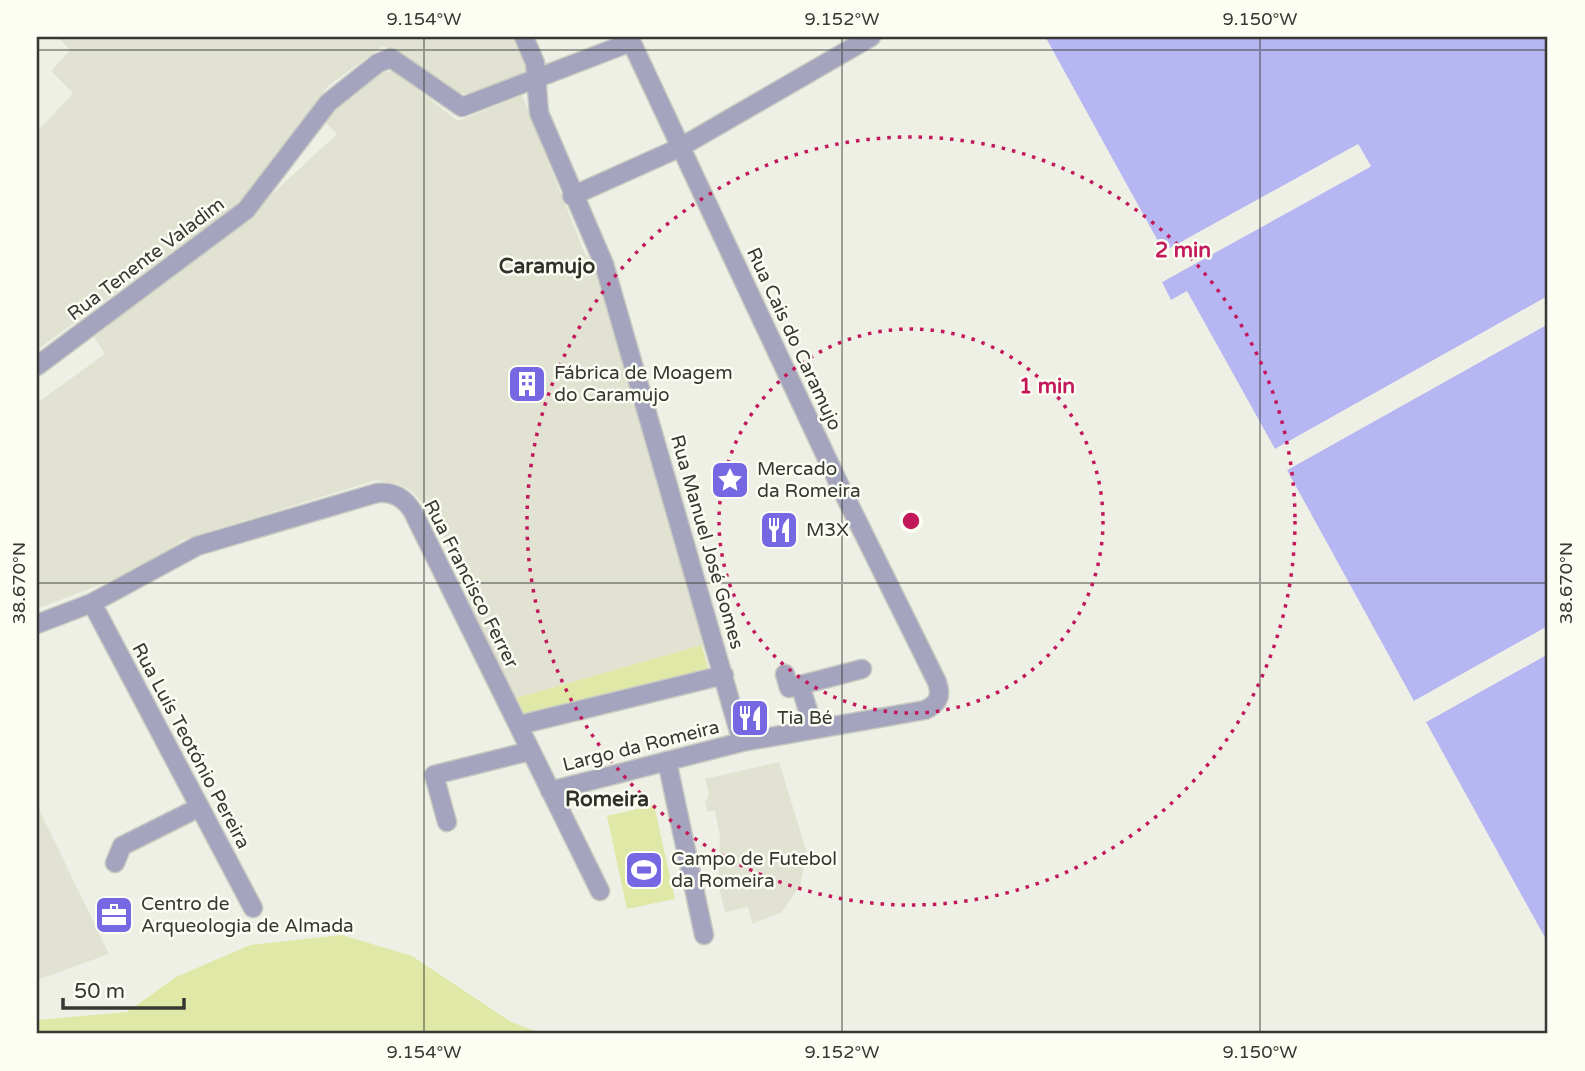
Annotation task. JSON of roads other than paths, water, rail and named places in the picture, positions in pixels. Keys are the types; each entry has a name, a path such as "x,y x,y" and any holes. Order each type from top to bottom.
{"street":[{"name":"Rua Manuel José Gomes","path":"524,37 535,63 539,113 572,196 604,264 743,742"},
{"path":"572,196 679,148 871,37"},
{"path":"536,78 630,39"},
{"name":"Rua Cais do Caramujo","path":"630,39 679,148 937,682 938,701"},
{"name":"Rua Tenente Valadim","path":"37,366 246,210 328,103 378,63 391,58 462,107 536,78"},
{"name":"Rua Francisco Ferrer","path":"37,625 92,603 197,547 377,493 389,492 409,506 600,891"},
{"name":"Rua Luís Teotónio Pereira","path":"92,603 253,908"},
{"path":"785,674 789,688 862,669"},
{"path":"519,725 724,675"},
{"path":"800,685 814,729"},
{"name":"Largo da Romeira","path":"550,790 743,742 925,710 938,701"},
{"path":"447,822 434,775 530,751"},
{"path":"667,761 704,935"},
{"path":"115,863 122,846 200,807"}],"water":[{"path":"1548,37 1548,296 1275,449 1187,291 1171,300 1162,282 1370,167 1359,145 1164,252 1046,38"},
{"path":"1548,324 1548,626 1414,701 1287,470"},
{"path":"1548,654 1548,943 1426,722"}],"place":[{"name":"Fábrica de Moagem do Caramujo","path":"527,384"},
{"name":"Mercado da Romeira","path":"730,480"},
{"name":"M3X","path":"779,530"},
{"name":"Tia Bé","path":"750,718"},
{"name":"Campo de Futebol da Romeira","path":"644,870"},
{"name":"Centro de Arqueologia de Almada","path":"114,915"}],"district":[{"name":"Caramujo","path":"547,266"},
{"name":"Romeira","path":"607,799"}]}
